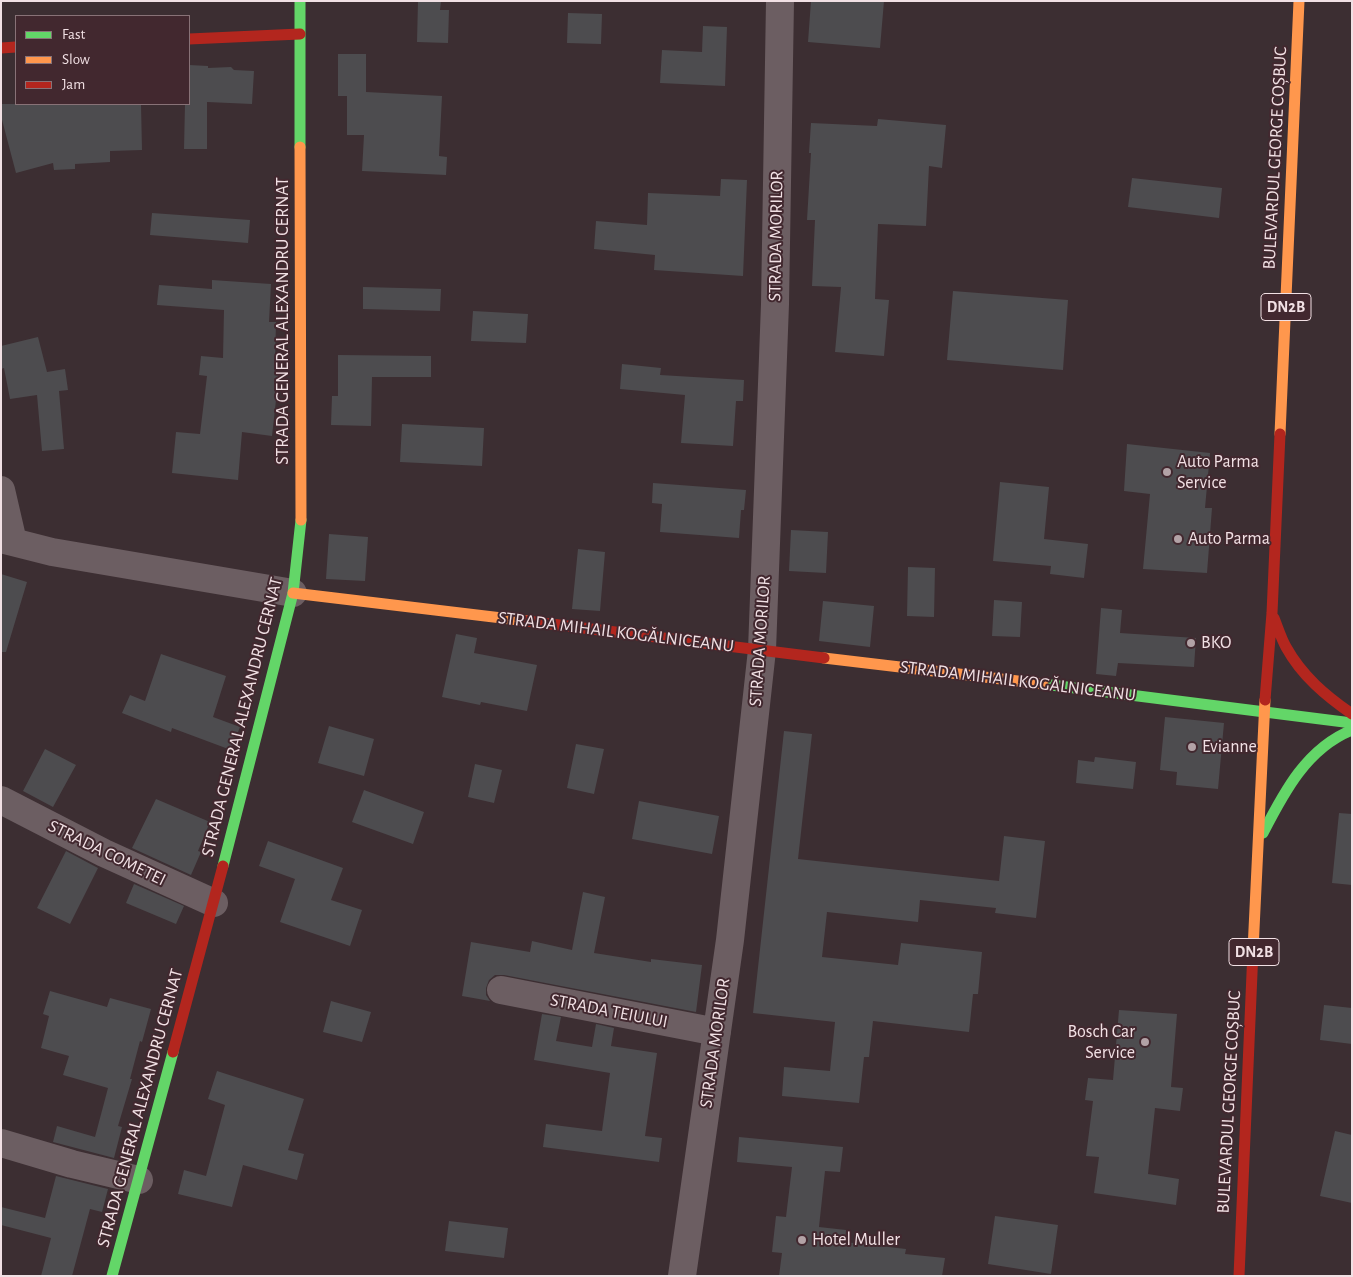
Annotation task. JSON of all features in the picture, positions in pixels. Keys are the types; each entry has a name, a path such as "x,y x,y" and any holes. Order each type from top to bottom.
{"street":[{"name":"STRADA GENERAL ALEXANDRU CERNAT","path":"112,1276 214,903 293,593 301,522 300,1"},
{"name":"STRADA MORILOR","path":"682,1276 730,940 762,650 775,304 780,1"},
{"name":"BULEVARDUL GEORGE COȘBUC","path":"1239,1276 1264,711 1272,613 1299,1"},
{"path":"190,39 300,34"},
{"path":"1,48 15,47"},
{"path":"1,490 7,540"},
{"name":"STRADA MIHAIL KOGĂLNICEANU","path":"7,540 52,552 293,593 1352,723"},
{"path":"1272,613 1286,648 1305,673 1319,689 1352,714"},
{"path":"1259,841 1277,805 1292,782 1316,752 1341,733 1352,730"},
{"name":"STRADA COMETEI","path":"1,800 104,853 214,903"},
{"name":"STRADA TEIULUI","path":"501,990 717,1032"},
{"path":"1,1142 72,1164 139,1180"}],"building":[{"path":"418,1 441,1 440,10 449,10 448,43 417,42"},
{"path":"811,1 884,1 880,48 808,42"},
{"path":"568,13 602,14 601,44 567,43"},
{"path":"703,26 727,27 725,86 660,83 662,50 702,52"},
{"path":"338,54 366,54 366,92 442,96 439,156 447,157 446,175 362,171 364,135 347,135 347,96 338,96"},
{"path":"190,65 208,66 208,68 231,67 234,70 254,71 252,104 207,102 207,149 184,149 185,105 190,105"},
{"path":"1,104 141,105 142,150 110,151 110,162 75,164 75,169 54,170 53,163 16,173 1,116"},
{"path":"878,119 946,125 942,168 929,166 926,226 878,224 875,299 889,300 884,356 835,352 841,287 812,286 815,220 807,220 811,123 877,126"},
{"path":"1132,178 1222,188 1219,218 1128,207"},
{"path":"721,179 747,180 743,276 654,270 655,255 594,249 596,221 647,225 648,193 720,196"},
{"path":"152,213 250,220 248,243 150,235"},
{"path":"212,280 271,284 269,322 276,322 275,364 280,364 272,436 242,432 238,480 172,473 176,432 200,434 207,376 199,375 201,356 223,358 224,310 157,305 159,285 212,289"},
{"path":"363,287 441,289 440,311 363,309"},
{"path":"953,291 1068,300 1063,370 947,360"},
{"path":"473,311 528,314 526,343 471,341"},
{"path":"38,337 47,372 65,369 68,390 59,391 64,449 42,451 37,395 10,399 4,368 1,369 1,346"},
{"path":"338,355 431,356 431,377 372,377 371,426 331,425 332,396 338,396"},
{"path":"622,364 661,368 660,375 744,380 743,401 736,401 733,446 681,443 685,395 620,389"},
{"path":"402,424 484,428 482,466 400,462"},
{"path":"1127,444 1210,453 1205,508 1212,508 1207,573 1143,569 1150,494 1124,491"},
{"path":"1000,482 1049,487 1044,539 1088,544 1084,578 1050,574 1051,566 993,561"},
{"path":"653,483 746,490 744,510 741,510 739,538 660,532 662,504 652,503"},
{"path":"791,530 828,532 826,573 789,571"},
{"path":"329,534 368,537 365,581 326,579"},
{"path":"578,549 605,552 600,611 572,609"},
{"path":"908,567 935,568 934,617 907,616"},
{"path":"1,574 27,582 6,652 1,652"},
{"path":"994,600 1022,602 1020,637 992,636"},
{"path":"823,601 874,606 870,647 819,641"},
{"path":"1101,608 1122,610 1120,633 1196,638 1194,667 1118,663 1116,676 1096,674"},
{"path":"456,634 477,638 474,653 537,665 527,711 481,702 480,705 442,697"},
{"path":"161,654 226,676 213,717 240,727 231,750 172,728 171,732 122,713 130,695 145,701"},
{"name":"Evianne","path":"1165,717 1224,723 1218,789 1176,785 1177,772 1160,770"},
{"path":"329,726 374,739 364,776 318,763"},
{"path":"784,731 812,734 798,859 999,881 1004,836 1045,841 1036,918 995,913 996,908 920,900 918,922 827,912 822,957 898,965 901,943 982,952 978,994 973,994 969,1032 873,1021 869,1057 864,1057 859,1103 782,1096 784,1067 830,1071 835,1022 753,1013"},
{"path":"576,744 604,749 594,794 567,788"},
{"path":"45,749 76,765 53,807 23,791"},
{"path":"1095,757 1136,762 1133,789 1076,783 1078,760 1094,762"},
{"path":"475,764 502,770 494,803 468,797"},
{"path":"364,790 424,812 413,844 352,822"},
{"path":"156,799 210,822 198,851 201,852 191,875 132,848"},
{"path":"639,801 719,816 712,854 632,839"},
{"path":"1339,813 1352,814 1352,885 1332,883"},
{"path":"268,841 343,868 331,900 362,910 350,946 280,922 295,879 259,866"},
{"path":"66,851 98,868 70,924 37,908"},
{"path":"134,884 184,906 176,924 126,903"},
{"path":"583,892 605,897 594,953 651,962 651,959 702,965 696,1012 504,975 495,975 489,980 486,995 490,1001 462,996 471,942 530,952 532,941 572,950"},
{"path":"50,991 107,1007 110,998 151,1009 142,1042 140,1041 130,1079 132,1079 118,1126 122,1127 114,1158 53,1142 57,1126 95,1137 108,1088 63,1075 69,1056 41,1048 49,1016 43,1014"},
{"path":"331,1001 371,1012 362,1042 323,1032"},
{"path":"1324,1005 1352,1008 1352,1044 1320,1040"},
{"path":"1119,1010 1177,1014 1171,1087 1183,1088 1180,1111 1155,1108 1148,1174 1179,1179 1176,1205 1094,1193 1099,1157 1086,1156 1093,1101 1085,1100 1088,1078 1113,1080"},
{"path":"542,1014 561,1017 556,1041 592,1047 596,1024 614,1028 611,1046 657,1053 645,1136 662,1138 659,1162 543,1147 546,1124 602,1131 610,1073 534,1060"},
{"path":"217,1071 304,1099 288,1150 304,1154 297,1180 243,1165 232,1207 178,1194 184,1170 206,1176 225,1105 208,1099"},
{"path":"1335,1131 1352,1135 1352,1203 1320,1196"},
{"path":"739,1137 843,1147 840,1172 825,1171 819,1227 846,1230 845,1242 906,1249 905,1254 945,1258 942,1276 779,1276 782,1253 772,1252 776,1216 786,1217 792,1167 737,1162"},
{"path":"56,1176 108,1189 102,1212 90,1209 72,1276 41,1276 51,1238 1,1225 1,1207 45,1218"},
{"path":"995,1216 1058,1225 1051,1274 988,1264"},
{"path":"449,1221 508,1228 504,1258 445,1251"}],"traffic: fast":[{"path":"300,1 300,147"},
{"path":"223,866 293,593 301,520"},
{"path":"1043,684 1352,723"},
{"path":"1263,833 1279,802 1298,773 1322,748 1352,730"},
{"path":"112,1276 173,1052"}],"traffic: slow":[{"path":"1280,434 1299,1"},
{"path":"300,147 301,520"},
{"path":"293,593 527,621"},
{"path":"824,658 1043,684"},
{"path":"1253,950 1265,700"}],"traffic: jam":[{"path":"190,39 300,34"},
{"path":"1,48 15,47"},
{"path":"1265,700 1272,613 1280,434"},
{"path":"1274,618 1284,644 1299,667 1324,693 1352,714"},
{"path":"527,621 824,658"},
{"path":"173,1052 223,866"},
{"path":"1239,1276 1253,950"}],"place":[{"name":"Auto Parma Service","path":"1167,472"},
{"name":"Auto Parma","path":"1178,539"},
{"name":"BKO","path":"1191,643"},
{"name":"Evianne","path":"1192,747"},
{"name":"Bosch Car Service","path":"1145,1042"},
{"name":"Hotel Muller","path":"802,1240"}]}
